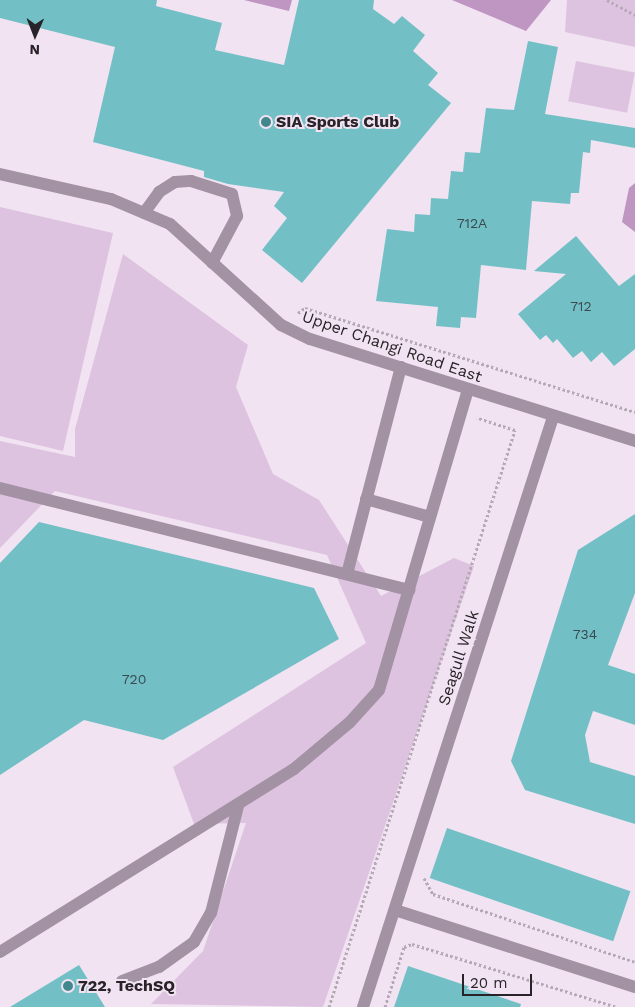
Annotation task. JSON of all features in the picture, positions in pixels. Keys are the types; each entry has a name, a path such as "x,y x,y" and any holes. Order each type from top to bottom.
{"street":[{"name":"Upper Changi Road East","path":"0,174 112,199 170,224 281,325 310,339 635,441"},
{"path":"144,213 159,192 175,182 191,181 232,194 237,216 212,263"},
{"path":"347,574 401,367"},
{"path":"0,952 238,806 294,769 350,722 379,690 468,390"},
{"name":"Seagull Walk","path":"364,1007 554,416"},
{"path":"0,488 410,590"},
{"path":"366,499 430,517"},
{"path":"122,982 159,967 194,942 212,913 238,806"},
{"path":"395,910 635,987"}],"path":[{"path":"607,0 635,15"},
{"path":"281,325 305,308 635,412"},
{"path":"329,1007 515,430 461,414"},
{"path":"421,874 433,894 635,962"},
{"path":"385,1007 404,947 412,944 617,1007"}],"shaded area":[{"path":"244,0 292,0 289,11"},
{"path":"452,0 551,0 526,31"},
{"path":"567,0 635,0 635,47 565,32"},
{"path":"576,61 635,72 627,113 568,101"},
{"path":"635,183 635,232 622,222 629,188"},
{"path":"0,207 113,233 63,451 0,436"},
{"path":"123,254 248,345 236,387 273,474 319,500 381,596 454,558 474,566 323,1007 151,1004 203,951 246,823 194,824 173,767 366,643 327,555 55,491 0,548 0,441 75,457 75,429"}],"building":[{"name":"SIA Sports Club","path":"0,0 157,0 156,6 222,23 215,50 284,65 299,0 374,0 373,9 394,24 402,16 425,35 413,51 438,73 428,85 451,103 302,283 262,250 287,218 274,206 284,192 228,184 204,177 204,171 93,142 115,47 0,18"},
{"path":"528,41 558,47 545,114 635,128 635,148 591,140 590,153 583,152 579,193 571,193 570,204 532,201 526,270 481,265 476,318 461,317 460,328 436,326 438,307 376,301 387,229 414,232 415,214 430,215 431,198 448,199 451,171 463,172 465,152 480,153 486,108 514,110"},
{"path":"576,236 619,286 635,274 635,349 614,366 602,352 591,362 582,351 573,358 557,339 553,343 546,335 540,340 518,314 566,274 534,271"},
{"path":"635,514 635,593 608,665 635,674 635,725 593,711 585,735 590,762 635,776 635,824 525,790 511,761 578,550"},
{"path":"39,522 314,588 339,639 163,740 84,720 0,775 0,563"},
{"path":"447,828 630,891 613,941 430,878"},
{"name":"722, TechSQ","path":"79,965 105,1007 10,1007"},
{"path":"408,966 521,1004 520,1007 394,1007"}],"place":[{"name":"SIA Sports Club","path":"266,122"},
{"name":"722, TechSQ","path":"68,986"}]}
